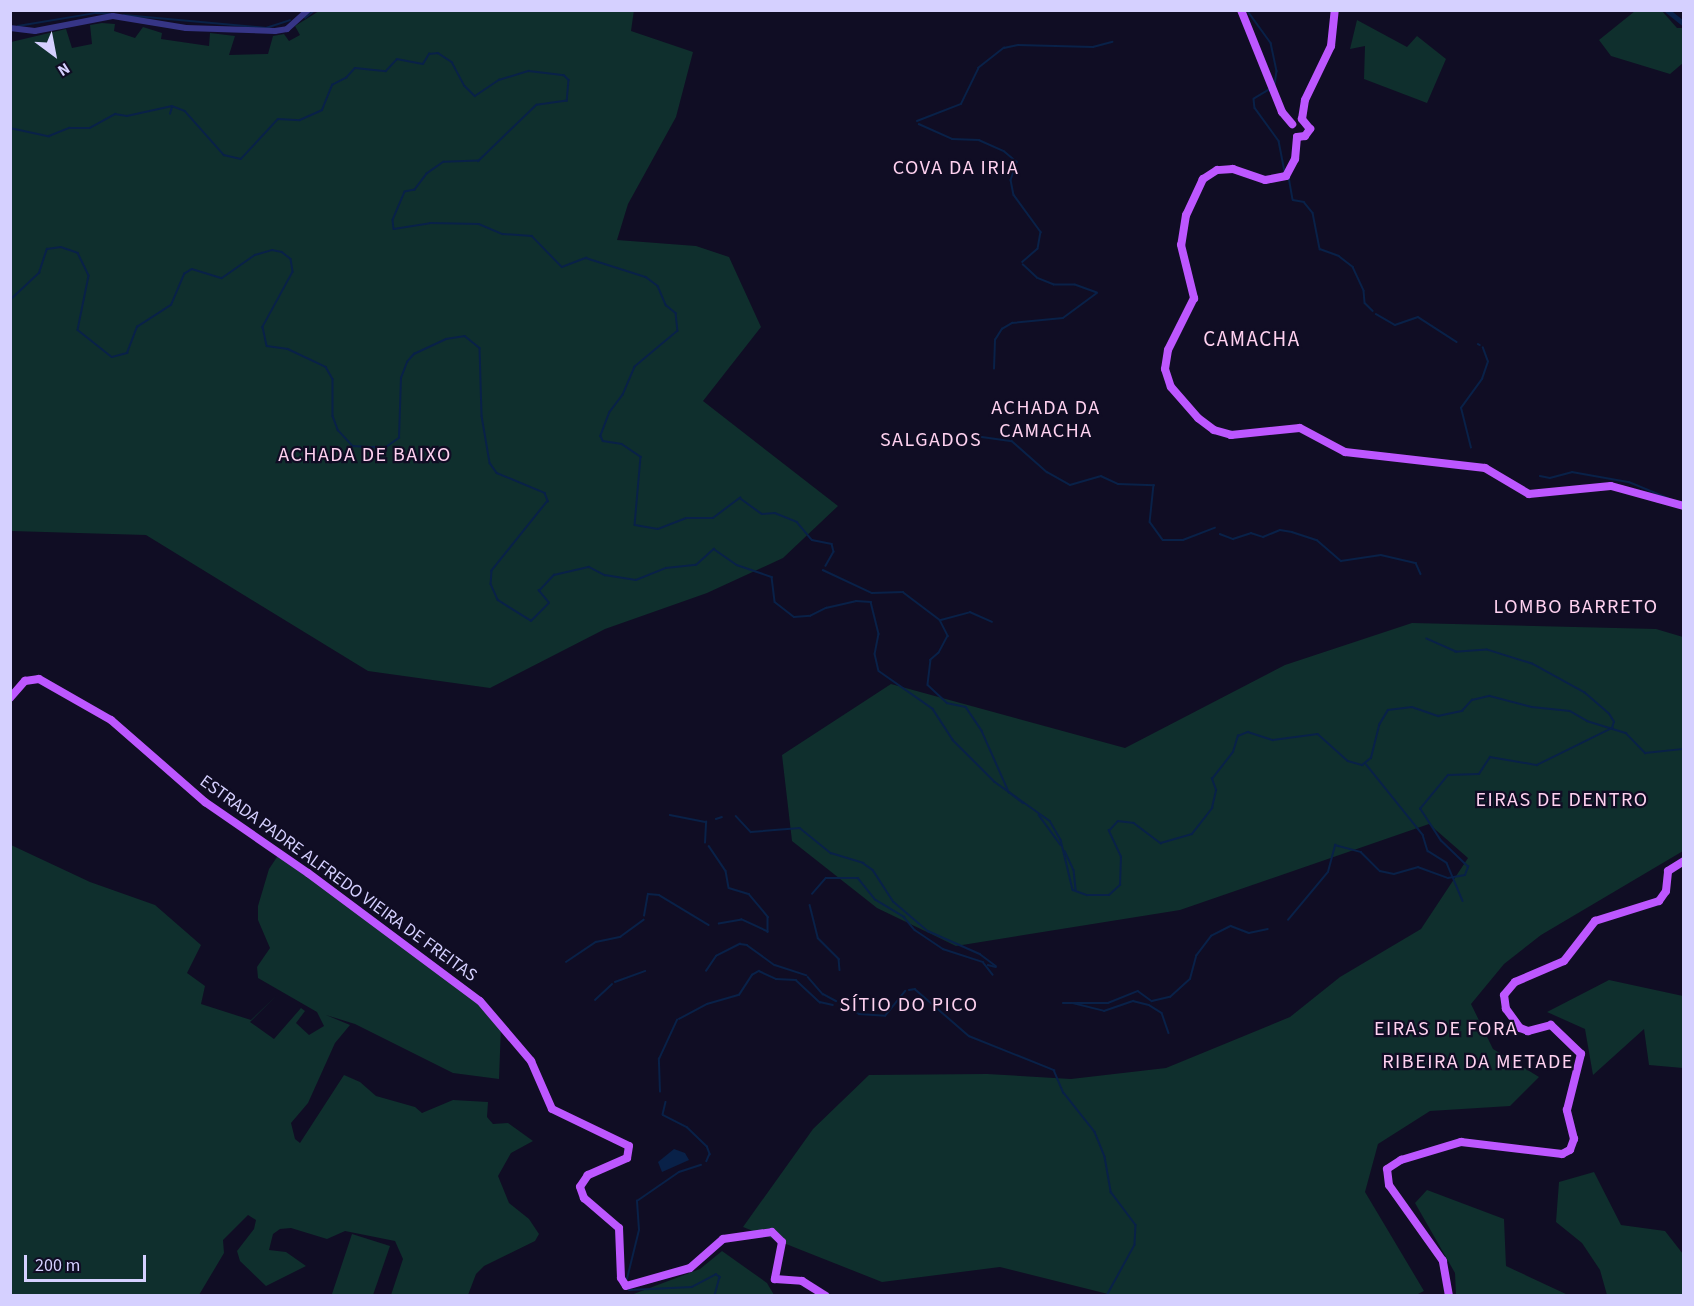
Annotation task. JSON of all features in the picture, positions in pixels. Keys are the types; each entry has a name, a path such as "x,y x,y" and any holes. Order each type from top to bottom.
{"main road":[{"path":"1241,10 1282,112 1292,124 1297,137 1293,166 1275,180 1228,168 1210,173 1200,184 1182,225 1182,252 1194,298 1168,350 1165,369 1171,387 1205,425 1240,436 1300,428 1345,452 1485,468 1528,494 1611,486 1683,506"},
{"path":"1297,137 1305,136 1310,129 1302,119 1305,100 1331,46 1335,10"},
{"path":"1292,124 1302,119"},
{"name":"ESTRADA PADRE ALFREDO VIEIRA DE FREITAS","path":"10,698 25,681 39,680 111,720 204,802 308,873 480,1001 531,1061 552,1109 629,1146 627,1158 588,1175 580,1187 584,1198 619,1228 621,1278 626,1286 690,1268 723,1239 772,1232 782,1242 775,1279 802,1281 826,1296"},
{"path":"1449,1296 1443,1261 1389,1185 1387,1169 1401,1160 1461,1142 1562,1154 1570,1150 1574,1138 1568,1110 1581,1054 1551,1025 1528,1031 1520,1028 1506,1009 1504,994 1515,982 1564,961 1595,921 1659,901 1666,891 1668,870 1683,861"}],"street":[{"path":"10,28 35,31 112,16 186,28 275,31 287,29 308,10"}],"green space":[{"path":"634,10 631,31 693,52 676,117 628,204 617,240 696,246 729,257 761,327 703,401 838,506 783,558 707,593 605,629 490,688 368,671 146,535 11,531 11,42 66,29 72,48 92,44 90,25 102,23 115,24 114,31 135,38 143,27 162,33 161,39 209,46 210,33 235,36 229,55 268,54 273,36 284,34 289,41 300,35 295,26 319,11"},
{"path":"1635,11 1662,11 1677,28 1683,28 1683,63 1670,74 1611,56 1599,40"},
{"path":"1357,20 1407,47 1417,36 1446,59 1427,103 1364,79 1365,46 1350,49"},
{"path":"1412,623 1656,629 1683,637 1683,851 1541,935 1504,964 1471,1004 1493,1049 1539,1077 1510,1106 1430,1111 1378,1144 1365,1192 1424,1291 1414,1296 1112,1295 1000,1267 882,1282 743,1227 813,1129 869,1075 987,1074 1071,1079 1166,1068 1290,1017 1340,977 1421,929 1468,858 1429,824 1180,910 956,946 877,908 792,841 782,755 891,684 1125,748 1285,665"},
{"path":"11,845 90,882 155,905 201,945 187,973 205,986 201,1004 251,1020 276,996 250,1022 274,1039 301,1008 305,1011 296,1023 309,1035 324,1026 317,1012 258,978 257,967 270,948 258,920 258,906 269,869 279,854 480,1001 501,1026 499,1079 453,1073 355,1024 326,1015 350,1025 335,1043 308,1103 291,1123 295,1139 300,1143 344,1075 360,1082 376,1096 415,1107 422,1113 453,1100 488,1102 487,1117 493,1124 508,1123 533,1141 511,1153 498,1176 509,1203 529,1219 539,1234 535,1241 484,1266 476,1274 468,1295 391,1295 403,1259 395,1241 345,1231 327,1239 291,1228 280,1229 273,1234 269,1250 286,1252 306,1266 266,1286 240,1261 237,1251 254,1229 256,1220 248,1215 223,1240 224,1253 199,1295 11,1296"},
{"path":"1609,980 1683,996 1683,1068 1649,1065 1644,1029 1593,1075 1585,1029 1547,1012"},
{"path":"1594,1172 1621,1225 1665,1231 1683,1254 1683,1295 1607,1295 1600,1270 1582,1243 1556,1222 1559,1182"},
{"path":"1427,1190 1504,1219 1506,1266 1568,1295 1456,1295 1455,1273 1415,1203"},
{"path":"352,1234 390,1246 373,1295 332,1294"},
{"path":"722,1251 767,1283 774,1295 631,1295 700,1269"}],"water":[{"path":"674,1149 685,1153 689,1160 662,1172 658,1162"}],"waterway":[{"path":"305,18 315,10"},
{"path":"1247,10 1271,43 1277,71 1275,86"},
{"path":"1667,10 1684,24"},
{"path":"18,26 96,13 111,14"},
{"path":"124,15 266,28 290,20"},
{"path":"978,68 1004,48 1018,45 1093,47 1112,42"},
{"path":"10,128 49,136 69,128 90,128 115,114 127,116 172,106 185,111 224,155 241,159 278,119 300,120 322,110 332,85 346,78 355,68 386,71 397,59 423,64 429,54 438,53 452,62 465,86 475,96 499,80 529,71 564,75 569,80 567,101 537,105 479,161 444,162 427,174 415,190 405,192 393,220 394,229 430,223 479,224 503,234 532,236 562,267 586,258 646,277 658,286 666,305 676,313 678,331 635,367 623,395 610,412 601,436 603,441 622,444 641,457 635,525 658,529 686,518 713,518 740,498 762,514 775,513 797,522 812,540 832,544 834,552 826,566"},
{"path":"917,121 961,104 978,69"},
{"path":"1269,90 1254,99 1255,108 1279,141 1285,171"},
{"path":"170,114 172,107"},
{"path":"919,124 952,139 979,140 1004,151 1017,162 1011,180 1014,195 1041,232 1038,249 1023,262"},
{"path":"1289,177 1293,200 1304,202 1313,213 1320,249 1339,256 1353,267 1364,291 1365,303 1373,311"},
{"path":"10,300 39,273 47,249 61,247 78,253 89,276 78,330 112,357 127,353 137,327 171,305 184,274 192,269 222,278 255,255 272,250 282,252 291,259 293,272 263,327 267,346 288,349 326,367 333,379 333,416 338,430 353,446 386,447 399,438 401,378 407,362 414,354 446,339 465,336 480,348 482,416 490,463 497,473 545,493 548,501 492,571 491,584 498,600 531,621 549,603 539,591 554,575 589,567 605,575 636,580 666,568 696,565 714,549 737,565 772,577 775,602 794,617 810,616 826,608 856,601 871,602 879,634 875,654 879,671 933,709 953,740 995,782 1050,821 1061,840 1073,890 1087,895 1109,895 1120,885 1121,857 1109,831 1118,821 1134,823 1161,843 1192,834 1212,808 1216,790 1212,779 1233,752 1238,736 1248,732 1273,740 1318,734 1348,761 1362,765 1371,758 1379,725 1388,710 1412,707 1438,716 1462,711 1472,700 1490,696 1532,707 1570,711 1587,721 1626,733 1645,753 1684,749"},
{"path":"994,369 995,340 1002,329 1012,323 1063,318 1097,293 1075,285 1054,285 1037,278 1023,265"},
{"path":"1376,314 1395,325 1418,317 1457,342"},
{"path":"1471,448 1461,408 1482,379 1488,362 1483,348"},
{"path":"982,437 1012,441 1047,472 1070,485 1101,476 1118,484 1154,485 1150,522 1163,540 1183,540 1215,528"},
{"path":"1540,476 1550,478 1572,472 1629,482 1668,498"},
{"path":"1220,534 1233,539 1251,533 1263,537 1280,530 1292,532 1317,540 1341,561 1381,555 1416,563 1421,574"},
{"path":"823,570 872,593 903,592 940,620 948,636 939,653 931,660 928,685 947,703 966,707 982,731 1009,792 1023,803"},
{"path":"941,620 970,612 992,622"},
{"path":"1288,920 1328,872 1335,845 1361,852 1380,871 1394,874 1418,867 1448,878 1465,875 1468,867 1441,841 1420,809 1448,775 1479,774 1490,757 1537,765 1612,728 1614,722 1609,714 1585,693 1532,664 1487,650 1456,652 1427,639"},
{"path":"1366,764 1423,835 1428,851 1447,863 1463,901"},
{"path":"670,815 706,822"},
{"path":"1039,815 1061,845"},
{"path":"736,816 751,832 800,828 831,853 863,863 873,870 894,902 928,931 980,954 996,966"},
{"path":"716,819 722,817"},
{"path":"705,843 706,822"},
{"path":"709,846 726,871 729,888 749,894 768,917 768,932 742,920 719,924"},
{"path":"1065,851 1074,870 1076,890"},
{"path":"812,894 826,878 858,878 876,900 904,917 915,930 943,949 983,962 993,975"},
{"path":"644,916 648,894 659,895 709,925"},
{"path":"810,905 818,938 839,959 840,970"},
{"path":"566,962 596,942 620,937 643,920"},
{"path":"1063,1003 1108,1003 1138,991 1152,1001 1170,997 1190,979 1196,956 1211,936 1231,926 1249,933 1268,929"},
{"path":"706,971 716,956 740,944 747,945 775,965 806,975"},
{"path":"988,965 996,967"},
{"path":"615,982 645,971"},
{"path":"679,1019 707,1004 739,995 752,975 759,971 776,979 796,980 820,1002 833,1005"},
{"path":"808,977 823,994 836,1001"},
{"path":"595,1000 612,984"},
{"path":"909,990 915,989 969,1036 1054,1070 1064,1093 1095,1132 1105,1157 1111,1192 1136,1225 1135,1245 1107,1296"},
{"path":"842,1002 859,1014 885,1016 905,991"},
{"path":"1073,1003 1104,1011 1133,1001 1149,1005 1162,1013 1169,1033"},
{"path":"660,1092 659,1059 677,1020"},
{"path":"666,1102 663,1115 687,1127 707,1146 710,1154 707,1161"},
{"path":"627,1279 639,1230 637,1201 679,1172 701,1165"},
{"path":"629,1290 692,1287 716,1274 720,1277 715,1296"}],"district":[{"name":"COVA DA IRIA","path":"956,168"},
{"name":"CAMACHA","path":"1252,339"},
{"name":"ACHADA DA CAMACHA","path":"1046,420"},
{"name":"SALGADOS","path":"931,440"},
{"name":"ACHADA DE BAIXO","path":"365,455"},
{"name":"LOMBO BARRETO","path":"1576,607"},
{"name":"EIRAS DE DENTRO","path":"1562,800"},
{"name":"SÍTIO DO PICO","path":"909,1005"},
{"name":"EIRAS DE FORA","path":"1446,1029"},
{"name":"RIBEIRA DA METADE","path":"1478,1062"}]}
